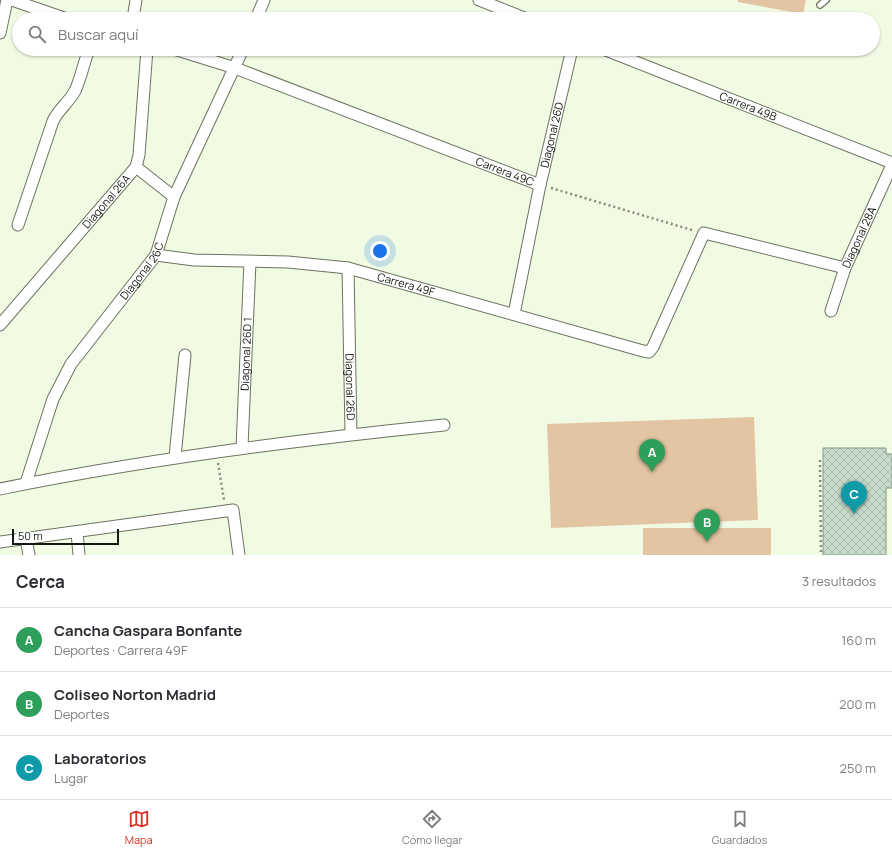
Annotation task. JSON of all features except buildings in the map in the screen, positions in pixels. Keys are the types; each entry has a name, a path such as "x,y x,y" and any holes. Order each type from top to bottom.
{"street":[{"path":"0,33 7,0"},
{"path":"12,0 47,12"},
{"path":"134,12 136,0"},
{"path":"259,12 264,0"},
{"path":"479,0 509,12"},
{"path":"18,225 55,116 61,111 75,90 87,56"},
{"name":"Diagonal 26A","path":"0,325 136,167 139,155 146,56"},
{"name":"Carrera 49C","path":"196,56 235,68 540,184"},
{"name":"Diagonal 26C","path":"26,483 53,399 70,364 156,256 174,197 240,56"},
{"name":"Diagonal 26D","path":"514,314 540,184 570,56"},
{"name":"Carrera 49B","path":"621,56 892,164"},
{"name":"Diagonal 28A","path":"831,311 845,268 892,164"},
{"path":"136,167 174,197"},
{"path":"704,233 845,268"},
{"name":"Carrera 49F","path":"156,256 194,260 288,262 348,268 650,352 704,233"},
{"name":"Diagonal 26D 1","path":"242,447 250,262"},
{"name":"Diagonal 26D","path":"348,268 351,434"},
{"path":"176,457 184,355"},
{"path":"0,489 26,483 242,447 444,425"},
{"path":"0,542 233,510 239,555"},
{"path":"76,532 80,555"},
{"path":"26,539 29,555"}],"lane":[{"path":"820,5 826,0"}],"path":[{"name":"Carrera 49C","path":"540,184 704,233"},
{"path":"820,460 821,555"},
{"path":"218,465 223,496"}],"shaded area":[{"path":"738,0 806,0 803,12 792,12 738,2"},
{"path":"754,417 758,520 551,528 547,424"},
{"path":"643,528 771,528 771,555 643,555"}],"place":[{"name":"Cancha Gaspara Bonfante","path":"652,472"},
{"name":"Laboratorios","path":"854,514"},
{"name":"Coliseo Norton Madrid","path":"707,542"}]}
